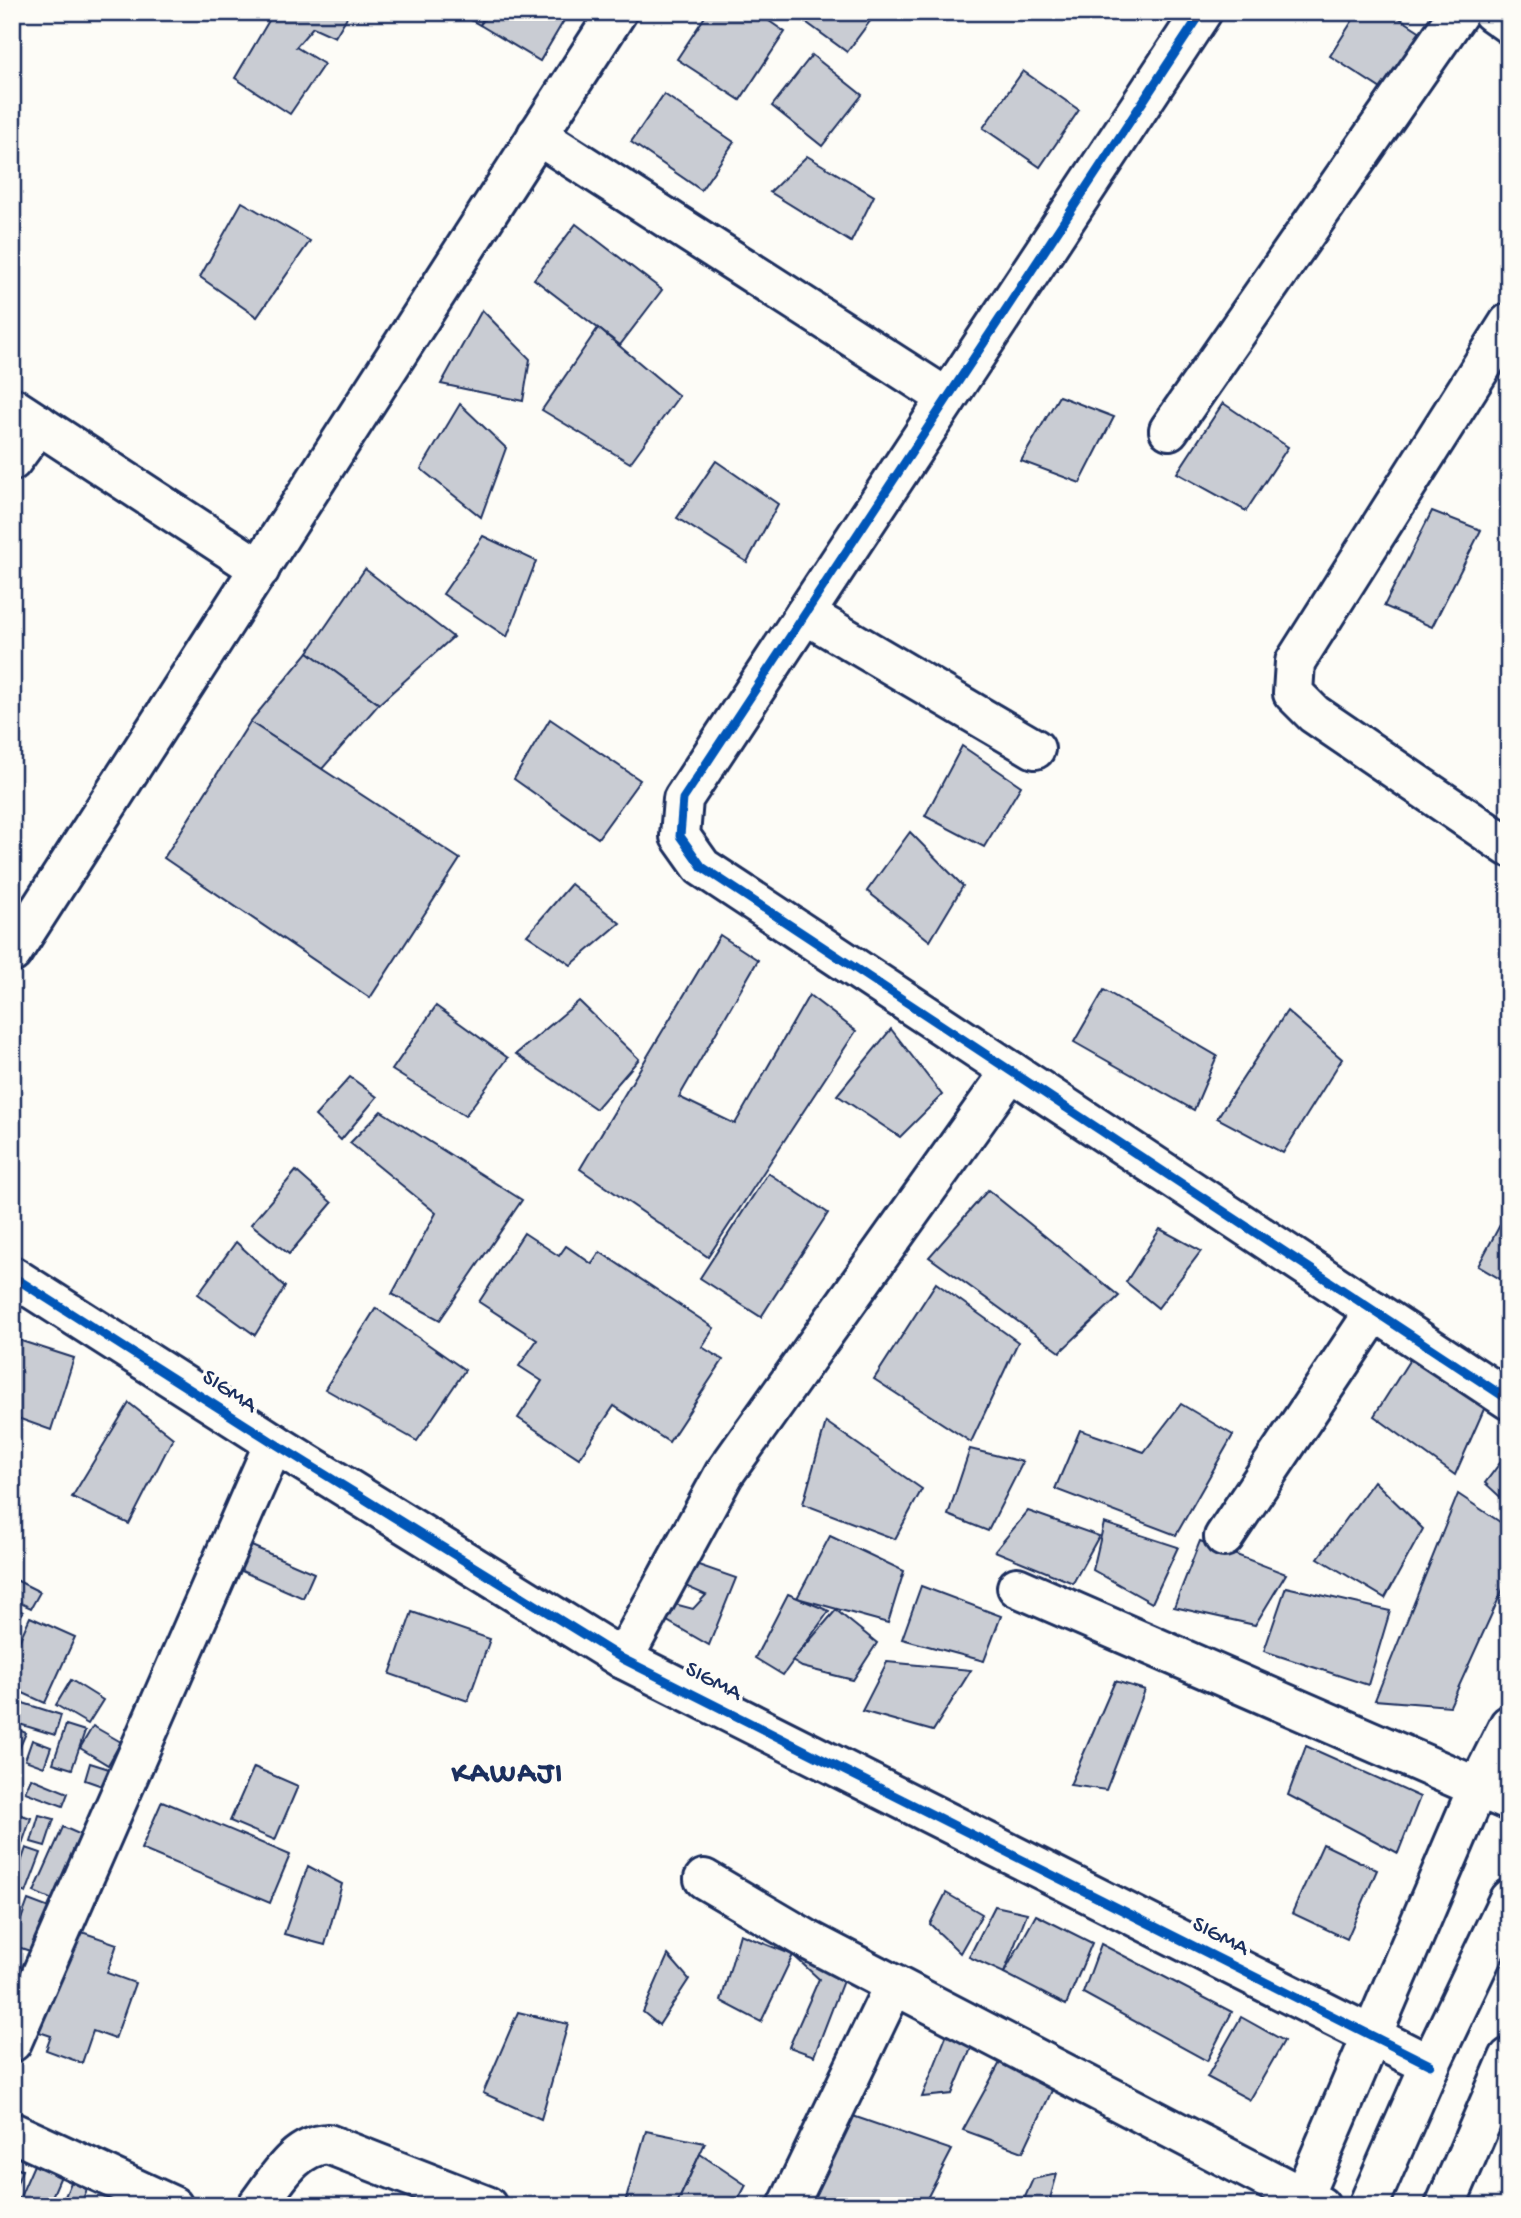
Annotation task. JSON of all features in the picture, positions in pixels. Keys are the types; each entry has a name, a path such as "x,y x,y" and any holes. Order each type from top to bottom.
{"street":[{"path":"12,953 617,12"},
{"path":"1202,12 683,799 680,836 702,867 1509,1400"},
{"path":"1169,430 1459,12"},
{"path":"1492,12 1509,24"},
{"path":"537,135 947,398"},
{"path":"1509,323 1295,662 1293,693 1314,714 1509,847"},
{"path":"12,461 26,415 260,569"},
{"path":"805,614 1035,749"},
{"path":"624,1659 724,1475 1011,1071"},
{"name":"SIGMA","path":"12,1276 274,1443 624,1659 1430,2065"},
{"path":"1224,1537 1375,1311"},
{"path":"12,2042 274,1443"},
{"path":"1017,1587 1493,1794"},
{"path":"704,1879 806,1939 1307,2203 1371,2035 1493,1794 1509,1725"},
{"path":"1368,2206 1430,2065 1509,1899"},
{"path":"788,2206 894,1984"},
{"path":"1445,2206 1509,2058"},
{"path":"12,2132 173,2206"},
{"path":"257,2206 299,2152 313,2145 328,2144 488,2206"}],"building":[{"path":"274,12 350,12 335,37 313,27 296,47 324,64 290,114 235,78"},
{"path":"457,12 486,12 480,25"},
{"path":"490,12 569,12 540,61 480,25"},
{"path":"708,12 756,12 785,32 740,100 677,59"},
{"path":"792,12 874,12 876,13 847,52"},
{"path":"1358,12 1390,12 1427,36 1389,94 1330,56"},
{"path":"812,55 862,95 822,146 772,106"},
{"path":"1023,71 1079,110 1040,167 983,128"},
{"path":"664,94 734,142 701,190 631,142"},
{"path":"807,156 874,196 851,242 770,192"},
{"path":"242,202 310,241 257,317 200,277"},
{"path":"576,224 662,290 620,345 534,279"},
{"path":"482,310 530,359 523,401 441,384"},
{"path":"598,328 679,396 630,463 542,410"},
{"path":"1059,396 1114,417 1080,483 1021,461"},
{"path":"1223,403 1288,447 1246,511 1177,473"},
{"path":"460,404 506,448 481,517 421,469"},
{"path":"716,461 778,504 747,562 677,518"},
{"path":"1432,511 1481,530 1432,627 1384,606"},
{"path":"483,536 536,561 507,637 443,594"},
{"path":"365,569 453,637 379,704 308,652"},
{"path":"308,652 379,704 322,769 250,722"},
{"path":"550,719 640,780 598,838 514,779"},
{"path":"250,722 460,859 370,998 164,858"},
{"path":"962,746 1021,786 984,847 925,816"},
{"path":"910,832 963,886 930,941 867,891"},
{"path":"571,884 620,923 571,965 527,935"},
{"path":"720,935 758,960 679,1097 735,1124 809,995 856,1031 708,1257 580,1169"},
{"path":"1104,990 1217,1056 1194,1110 1074,1042"},
{"path":"579,1001 639,1059 596,1109 516,1054"},
{"path":"436,1006 508,1058 465,1116 392,1070"},
{"path":"1287,1011 1342,1059 1283,1153 1217,1118"},
{"path":"891,1029 942,1095 900,1137 837,1095"},
{"path":"350,1077 377,1097 341,1140 315,1116"},
{"path":"381,1111 522,1200 440,1320 392,1294 436,1213 350,1143"},
{"path":"296,1171 332,1203 289,1254 251,1224"},
{"path":"768,1173 828,1213 761,1317 700,1278"},
{"path":"988,1190 1119,1296 1060,1352 929,1257"},
{"path":"1509,1211 1509,1284 1478,1266"},
{"path":"1160,1229 1201,1251 1158,1308 1126,1282"},
{"path":"524,1233 559,1256 566,1246 592,1264 600,1252 714,1328 702,1347 723,1360 669,1442 614,1406 579,1458 518,1418 542,1381 519,1366 537,1340 479,1302"},
{"path":"236,1242 285,1287 255,1335 198,1294"},
{"path":"936,1283 1018,1342 971,1442 874,1379"},
{"path":"376,1308 465,1370 417,1441 325,1389"},
{"path":"12,1338 74,1358 51,1430 12,1416"},
{"path":"1416,1350 1488,1400 1455,1475 1374,1416"},
{"path":"129,1403 173,1438 129,1524 72,1497"},
{"path":"1181,1404 1233,1435 1176,1535 1055,1489 1080,1430 1144,1452"},
{"path":"826,1422 922,1489 895,1539 803,1504"},
{"path":"970,1449 1023,1462 988,1531 948,1515"},
{"path":"1509,1451 1509,1505 1485,1483"},
{"path":"1374,1481 1423,1529 1385,1598 1318,1558"},
{"path":"1458,1494 1509,1528 1509,1576 1450,1706 1375,1700"},
{"path":"1028,1511 1099,1536 1073,1583 995,1551"},
{"path":"1104,1523 1178,1547 1152,1603 1093,1570"},
{"path":"830,1536 904,1571 888,1623 797,1598"},
{"path":"1200,1541 1286,1574 1255,1625 1174,1607"},
{"path":"247,1544 314,1573 303,1598 237,1569"},
{"path":"684,1560 736,1578 709,1645 662,1618 667,1602 693,1609 706,1595 674,1581"},
{"path":"12,1578 40,1592 31,1608 12,1599"},
{"path":"921,1586 1001,1616 984,1661 902,1639"},
{"path":"1286,1587 1390,1611 1368,1685 1264,1651"},
{"path":"788,1594 829,1611 783,1675 755,1658"},
{"path":"12,1605 23,1612 15,1626 12,1624"},
{"path":"836,1610 877,1643 853,1680 802,1667 792,1661"},
{"path":"412,1612 490,1639 468,1701 390,1674"},
{"path":"30,1617 75,1637 45,1703 12,1688 12,1657"},
{"path":"887,1662 971,1670 933,1731 862,1711"},
{"path":"71,1680 103,1700 88,1724 56,1705"},
{"path":"1115,1681 1145,1690 1106,1790 1070,1785"},
{"path":"23,1703 61,1715 55,1735 16,1723"},
{"path":"66,1725 85,1731 72,1769 53,1763"},
{"path":"93,1726 121,1742 108,1765 80,1748"},
{"path":"12,1727 26,1733 16,1756 12,1754"},
{"path":"32,1740 51,1747 44,1767 25,1760"},
{"path":"1306,1746 1420,1797 1398,1853 1288,1795"},
{"path":"90,1763 109,1769 102,1786 85,1780"},
{"path":"254,1767 298,1786 275,1840 230,1821"},
{"path":"31,1778 68,1793 63,1806 25,1792"},
{"path":"162,1801 290,1855 270,1903 141,1849"},
{"path":"12,1812 31,1818 12,1873"},
{"path":"39,1815 54,1819 45,1846 31,1842"},
{"path":"63,1827 86,1837 57,1902 34,1892"},
{"path":"1323,1844 1377,1870 1347,1939 1292,1913"},
{"path":"26,1848 41,1853 26,1893 12,1888"},
{"path":"308,1866 342,1884 325,1945 284,1934"},
{"path":"946,1893 982,1914 960,1953 930,1924"},
{"path":"28,1900 52,1909 36,1953 12,1945"},
{"path":"995,1906 1027,1913 1004,1973 969,1957"},
{"path":"1036,1915 1092,1943 1066,2005 1004,1973"},
{"path":"76,1930 117,1944 107,1973 135,1983 115,2039 93,2031 82,2063 46,2050 51,2036 39,2032"},
{"path":"740,1934 793,1955 761,2022 721,2001"},
{"path":"800,1944 846,1973 814,2056 789,2047 819,1979 793,1955"},
{"path":"1101,1944 1232,2012 1207,2061 1083,1993"},
{"path":"668,1955 689,1979 659,2025 643,2012"},
{"path":"518,2012 568,2024 541,2119 483,2093"},
{"path":"1241,2017 1284,2041 1250,2100 1207,2077"},
{"path":"947,2034 972,2046 952,2094 922,2097"},
{"path":"1002,2059 1056,2082 1023,2152 963,2130"},
{"path":"850,2115 952,2150 923,2206 807,2206"},
{"path":"646,2131 705,2143 676,2206 624,2206"},
{"path":"40,2151 67,2162 48,2206 16,2206"},
{"path":"700,2154 746,2185 735,2206 676,2206"},
{"path":"12,2167 22,2170 12,2197"},
{"path":"77,2168 93,2175 80,2206 61,2206"},
{"path":"1057,2174 1048,2206 1021,2206 1033,2179"}],"cycle path":[{"path":"1202,12 683,799 680,836 702,867 1509,1400"},
{"path":"12,1276 274,1443 623,1659 1430,2065"}],"district":[{"name":"KAWAJI","path":"508,1775"}]}
